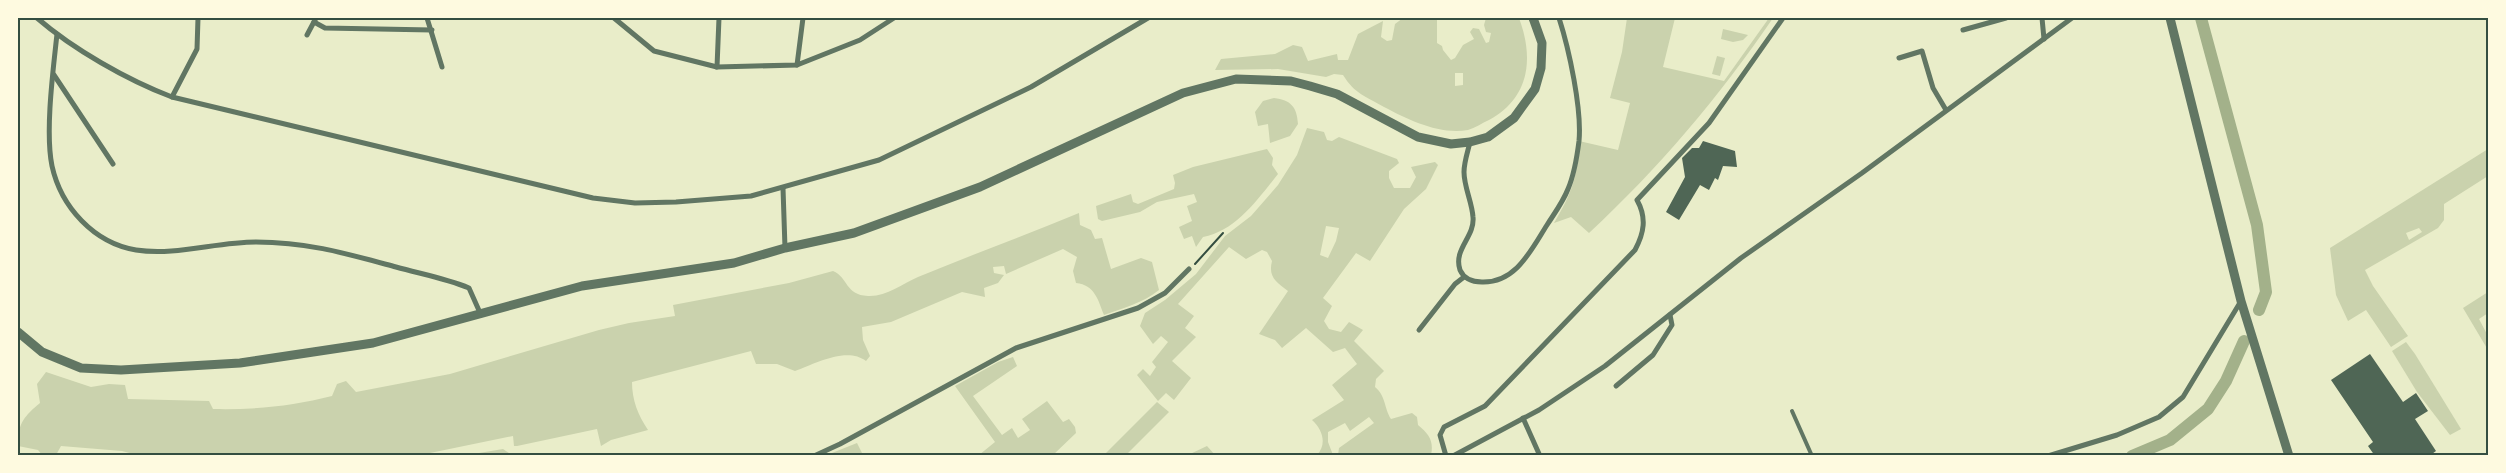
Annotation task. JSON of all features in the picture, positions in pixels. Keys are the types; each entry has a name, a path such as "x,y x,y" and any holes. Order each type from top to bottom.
{"street":[{"path":"37,18 57,34 148,88 172,97 593,198 635,202 676,202 751,196 879,160 1031,87 1148,18"},
{"path":"172,97 198,49 198,18"},
{"path":"427,18 442,67"},
{"path":"614,18 654,50 716,67 798,65 860,40 894,18"},
{"path":"716,67 719,18"},
{"path":"798,65 803,18"},
{"path":"18,332 42,352 81,368 121,370 240,363 374,343 582,286 734,264 785,248 854,233 980,187 1183,93 1236,78 1291,81 1310,86 1337,94 1418,137 1451,144 1470,142 1488,136 1514,118 1535,89 1541,68 1542,43 1533,18"},
{"path":"1464,277 1482,282 1493,281 1504,277 1518,268 1568,189 1579,139 1574,80 1559,18"},
{"path":"1446,456 1440,435 1444,428 1485,406 1635,250 1642,236 1644,224 1642,211 1637,200 1709,123 1784,18"},
{"path":"1964,30 2006,18"},
{"path":"2042,18 2044,38"},
{"path":"1453,456 1523,418 1605,366 1740,258 1800,218 2072,18"},
{"path":"2170,18 2241,301 2289,456"},
{"path":"307,35 315,20 326,28 432,30"},
{"path":"57,34 50,122 52,166 63,196 81,221 101,237 134,250 162,251 254,242 298,244 347,252 398,268 446,279 469,288 482,314"},
{"path":"1899,58 1922,51 1933,88 1946,110"},
{"path":"53,75 113,164"},
{"path":"1464,277 1458,262 1459,252 1473,228 1473,217 1464,172 1470,142"},
{"path":"783,188 785,248"},
{"path":"814,456 840,444 1016,348 1138,308 1165,293 1189,269"},
{"path":"1418,330 1455,284 1464,277"},
{"path":"2048,456 2117,435 2159,417 2183,397 2241,301"},
{"path":"1616,386 1653,354 1672,325 1670,315"},
{"path":"1523,418 1540,456"}],"lane":[{"path":"1792,411 1812,456"}],"path":[{"path":"1189,269 1223,233"}],"green space":[{"path":"1403,18 1437,18 1437,43 1442,46 1451,60 1455,58 1463,45 1474,39 1470,32 1473,28 1479,29 1486,43 1489,42 1491,33 1486,32 1484,25 1486,18 1519,18 1524,33 1527,62 1525,76 1520,89 1503,111 1473,128 1457,131 1425,125 1384,107 1356,91 1343,75 1334,74 1326,77 1278,69 1215,70 1221,59 1275,54 1293,45 1302,47 1308,61 1337,54 1338,60 1348,60 1358,34 1383,21 1381,37 1387,41 1392,40 1395,24","holes":["1455,73 1463,73 1463,85 1455,86"]},
{"path":"1627,18 1675,18 1663,67 1724,81 1769,18 1773,18 1732,76 1687,131 1615,209 1589,233 1571,217 1554,223 1573,184 1579,141 1618,150 1630,103 1610,98 1622,52"},
{"path":"1723,29 1748,35 1743,40 1733,42 1721,39"},
{"path":"1717,56 1725,58 1720,76 1712,74"},
{"path":"1274,98 1292,105 1298,124 1290,136 1270,143 1268,124 1258,126 1255,112 1263,101"},
{"path":"1307,128 1324,132 1327,140 1332,141 1339,137 1397,159 1399,163 1389,171 1389,178 1394,188 1410,188 1416,177 1411,167 1435,162 1438,165 1426,189 1404,209 1370,261 1356,253 1323,298 1332,306 1324,321 1329,329 1341,332 1349,322 1363,330 1354,341 1384,371 1376,379 1375,387 1383,398 1391,419 1412,413 1417,417 1418,425 1428,435 1431,442 1431,455 1338,455 1339,448 1374,423 1369,417 1350,431 1345,423 1328,432 1328,442 1333,455 1317,455 1323,442 1319,428 1312,420 1344,400 1332,385 1357,364 1345,348 1333,352 1306,328 1282,348 1275,340 1259,334 1288,291 1274,279 1271,271 1272,261 1267,252 1262,250 1246,259 1229,247 1178,304 1194,316 1185,328 1196,337 1172,361 1191,378 1174,400 1166,393 1158,401 1137,375 1143,369 1150,376 1156,367 1152,362 1168,342 1161,336 1153,344 1140,326 1145,313 1165,300 1196,274 1225,236 1251,216 1278,185 1297,155","holes":["1326,226 1339,228 1336,241 1328,258 1320,255"]},
{"path":"1267,149 1273,158 1272,165 1278,174 1245,213 1226,228 1215,234 1203,237 1196,247 1192,236 1184,239 1179,227 1192,221 1187,206 1197,202 1194,194 1157,202 1140,212 1102,221 1098,219 1096,206 1131,194 1133,202 1138,204 1174,189 1173,175 1193,167"},
{"path":"2488,149 2488,176 2444,204 2444,220 2438,228 2365,270 2373,286 2408,336 2391,347 2366,310 2348,321 2336,295 2330,248","holes":["2419,228 2422,232 2409,240 2406,233"]},
{"path":"1079,213 1080,225 1091,230 1095,239 1102,238 1111,269 1141,258 1152,262 1159,290 1140,302 1104,315 1098,299 1092,290 1076,283 1073,271 1077,257 1063,249 1006,274 1004,266 993,267 994,273 1004,275 998,283 984,288 985,297 962,292 891,322 862,327 863,340 870,356 866,361 850,355 840,356 795,371 777,364 756,364 751,351 632,382 636,407 648,430 611,440 601,446 597,429 517,446 514,446 513,436 430,453 430,456 141,456 122,451 61,446 56,455 43,456 38,450 18,446 20,427 30,412 40,403 37,384 46,372 91,387 109,384 125,385 128,399 209,401 213,409 243,409 288,405 332,396 337,384 346,381 356,392 450,374 599,330 675,316 673,305 789,283 833,271 842,277 855,293 875,296"},
{"path":"2488,292 2488,313 2479,319 2488,336 2488,350 2463,308"},
{"path":"2406,342 2461,429 2450,435 2417,392 2392,351"},
{"path":"1013,357 1017,366 973,396 1002,435 1012,428 1018,438 1030,430 1022,419 1047,401 1063,422 1069,419 1075,427 1076,433 1053,455 979,455 995,442 955,386 998,362"},
{"path":"1157,402 1169,412 1126,455 1104,455"},
{"path":"857,443 863,455 827,455"},
{"path":"1207,446 1215,455 1188,455"},
{"path":"503,449 512,455 467,455"}],"building":[{"path":"1703,141 1735,151 1737,167 1723,166 1718,180 1715,178 1709,190 1700,185 1679,220 1666,212 1685,177 1682,158 1692,148 1699,148"},
{"path":"2370,354 2403,402 2416,393 2428,411 2415,419 2436,451 2429,456 2375,456 2368,446 2373,442 2331,380"}],"waterway":[{"path":"2201,18 2257,225 2266,292 2259,310"},
{"path":"2132,456 2170,440 2208,409 2226,381 2244,341"}]}
